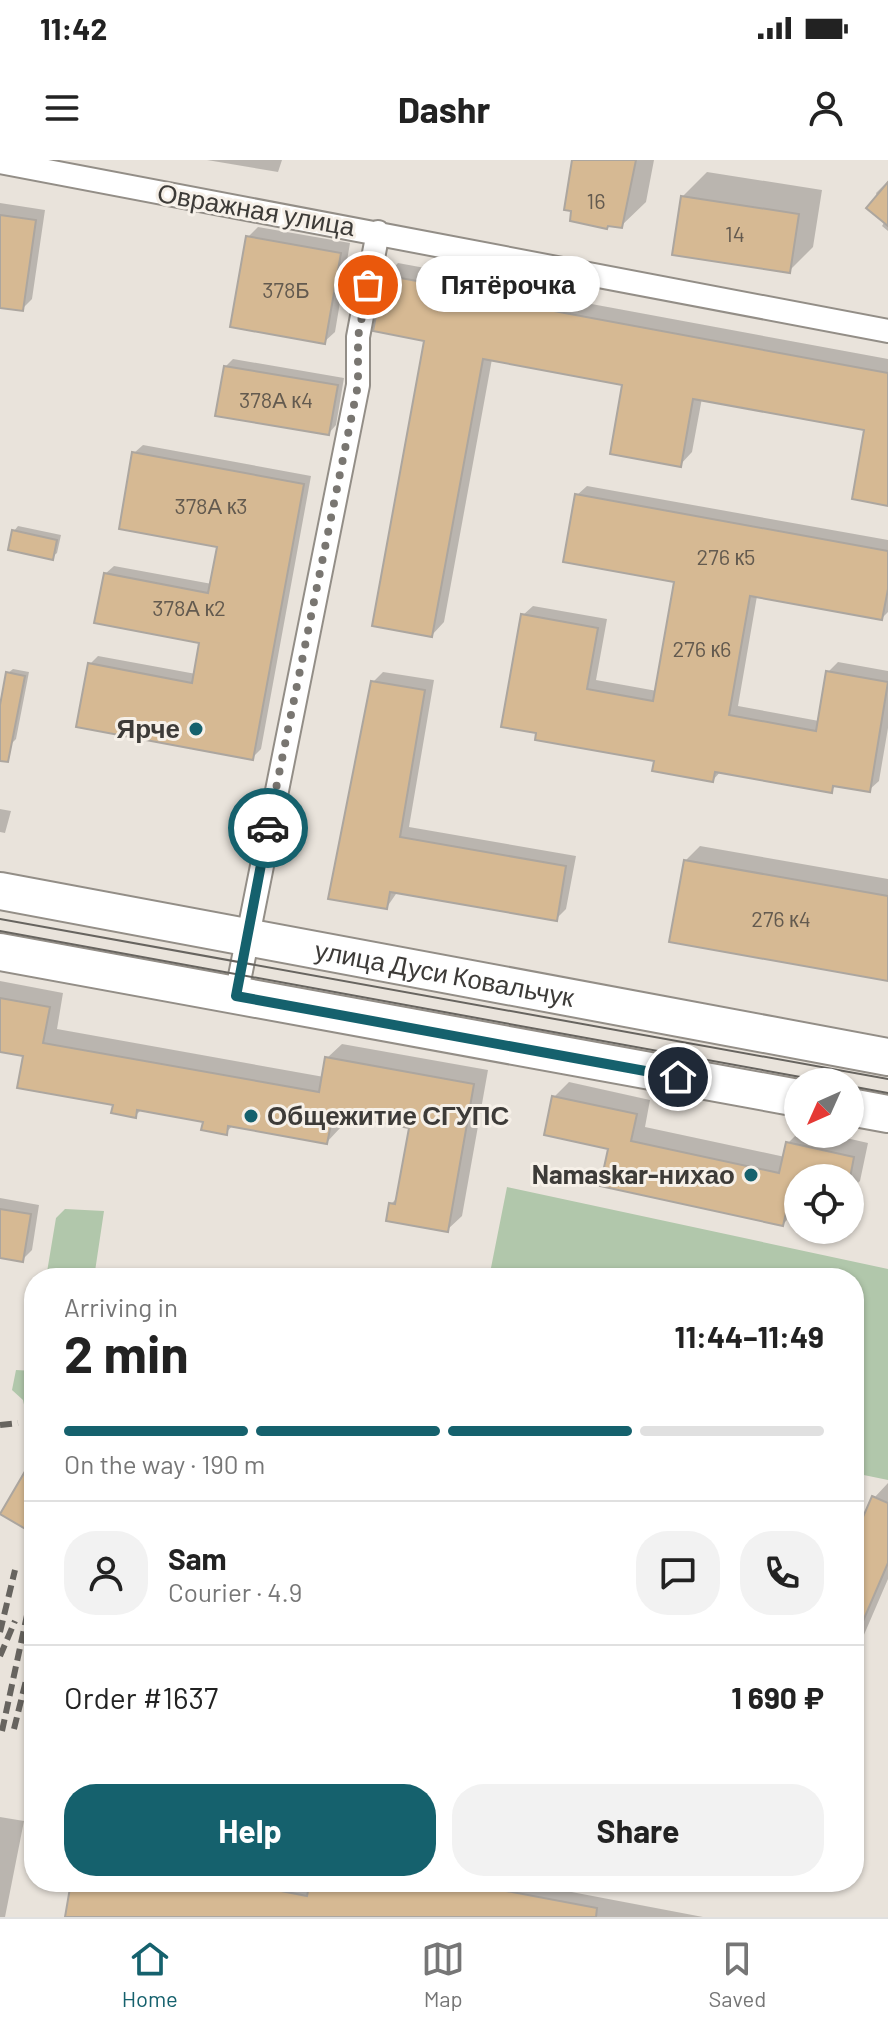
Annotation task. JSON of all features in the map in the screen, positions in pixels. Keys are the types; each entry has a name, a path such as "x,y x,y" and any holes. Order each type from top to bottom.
{"main road":[{"name":"улица Дуси Ковальчук","path":"0,891 888,1057"},
{"path":"0,952 784,1095"},
{"path":"864,1110 888,1114"}],"street":[{"name":"Овражная улица","path":"0,162 888,331"},
{"path":"236,996 358,385 358,337 378,232"}],"green space":[{"path":"507,1187 888,1269 888,1480 864,1475 864,1268 491,1268"},
{"path":"65,1209 104,1211 95,1268 48,1268 56,1218"},
{"path":"16,1370 24,1370 24,1405 12,1390"}],"building":[{"path":"572,160 636,160 622,228 608,226 607,229 570,221 571,211 564,210"},
{"path":"888,182 888,226 866,208"},
{"path":"681,196 799,214 790,273 672,255"},
{"path":"0,215 36,220 23,311 0,308"},
{"path":"246,236 341,253 325,344 230,327"},
{"path":"384,275 494,295 494,300 888,373 888,506 852,499 864,430 693,399 681,467 610,454 622,385 483,359 432,637 372,626 424,341 373,331"},
{"path":"224,366 338,385 329,435 215,416"},
{"path":"132,452 304,484 253,760 76,727 88,663 192,683 199,643 94,623 104,573 208,593 217,547 119,529"},
{"path":"575,494 888,551 888,589 882,620 750,596 729,715 816,731 826,671 888,682 870,792 833,786 832,793 715,772 713,782 652,771 654,761 535,740 536,733 501,727 521,614 598,628 587,689 653,701 674,582 563,562"},
{"path":"12,530 57,540 53,560 8,550"},
{"path":"6,672 25,676 8,762 0,761 0,705"},
{"path":"371,681 425,690 400,837 566,866 557,921 390,892 387,909 328,899"},
{"path":"684,860 888,896 888,981 669,942"},
{"name":"Общежитие СГУПС","path":"0,998 50,1007 43,1043 319,1092 325,1057 474,1084 448,1232 386,1221 389,1203 395,1204 409,1128 333,1114 327,1144 228,1126 227,1135 201,1130 203,1122 137,1110 136,1118 111,1113 113,1105 17,1088 23,1056 0,1052"},
{"path":"552,1096 637,1114 631,1141 779,1173 785,1148 813,1148 854,1157 853,1164 784,1164 783,1226 600,1186 608,1149 544,1135"},
{"path":"0,1209 31,1214 23,1262 0,1258"},
{"path":"24,1473 24,1528 0,1514"},
{"path":"872,1496 888,1503 888,1563 864,1619 864,1515"},
{"path":"69,1892 286,1892 307,1896 308,1892 511,1892 597,1908 596,1917 65,1917"}],"tram line":[{"path":"0,919 888,1079"},
{"path":"0,931 784,1074"},
{"path":"864,1089 888,1093"}],"railway":[{"path":"0,1425 18,1423"},
{"path":"0,1632 15,1570"},
{"path":"0,1656 15,1621"},
{"path":"2,1731 24,1629"},
{"path":"14,1729 24,1688"}],"way so far":[{"path":"268,828 358,385 358,337 368,285"}],"place":[{"name":"Пятёрочка","path":"368,285"},
{"name":"Ярче","path":"196,729"},
{"name":"Общежитие СГУПС","path":"251,1116"},
{"name":"Namaskar-нихао","path":"751,1175"}],"route":[{"path":"268,828 236,996 678,1077"}]}
